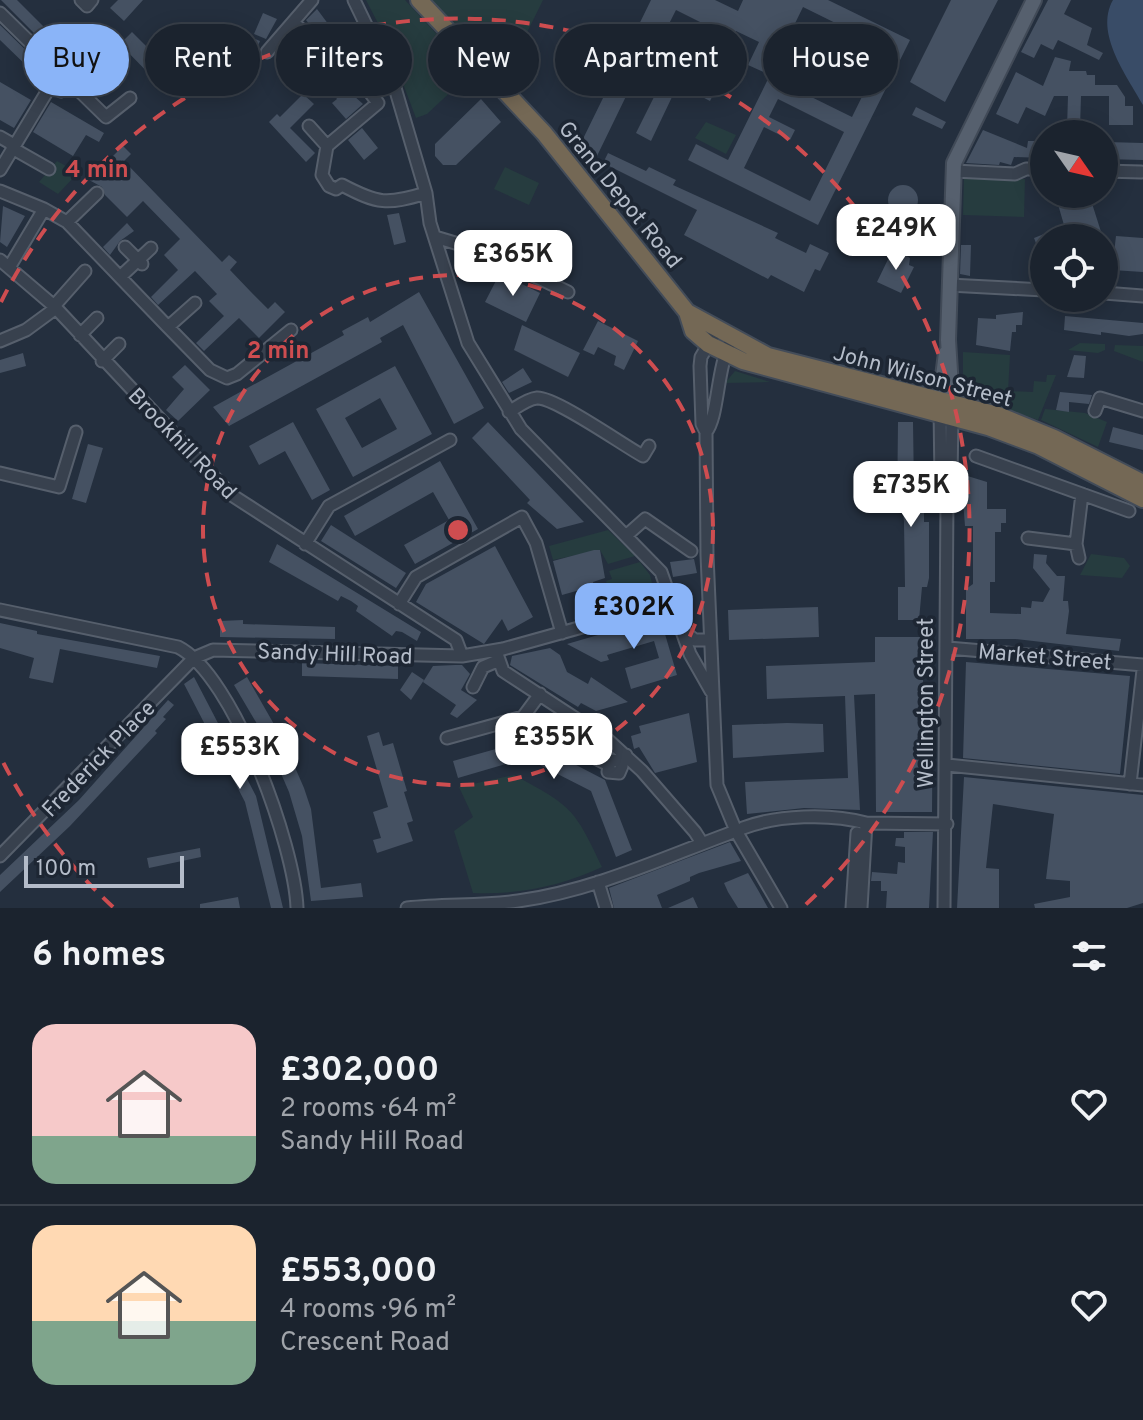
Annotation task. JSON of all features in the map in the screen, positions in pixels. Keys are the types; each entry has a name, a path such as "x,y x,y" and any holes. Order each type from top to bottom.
{"highway":[{"name":"Grand Depot Road","path":"419,0 544,133 687,312 693,331 712,337"},
{"name":"John Wilson Street","path":"712,337 728,346 946,409 1035,430 1143,483"},
{"name":"John Wilson Street","path":"946,409 1069,460 1143,499"}],"main road":[{"name":"Wellington Street","path":"946,409 957,155 1034,0"}],"street":[{"path":"267,52 312,0"},
{"path":"354,0 393,81 426,193 435,237 468,343 509,412 661,572 690,654 711,691"},
{"path":"0,13 106,117 130,98"},
{"path":"0,170 44,96"},
{"path":"373,96 378,103 327,146 322,175 329,186 336,189 342,185 374,201 388,204 426,193"},
{"path":"309,126 327,146"},
{"path":"0,137 49,169"},
{"path":"954,171 1015,174 1030,169"},
{"path":"1118,171 1141,172"},
{"path":"0,191 67,222 210,370 227,378 237,374 291,330"},
{"path":"67,222 97,193"},
{"path":"5,263 44,209"},
{"path":"435,237 482,251 568,292"},
{"path":"125,247 140,262"},
{"path":"120,277 140,262 151,248"},
{"name":"Brookhill Road","path":"5,263 55,307 102,361 230,494 456,640 462,656"},
{"path":"0,341 26,330 55,307 85,271"},
{"path":"949,285 1030,289"},
{"path":"1118,294 1143,296"},
{"path":"168,327 195,303"},
{"path":"80,335 97,318"},
{"path":"712,337 700,366 702,424 706,432 711,691 717,785 781,908"},
{"path":"102,361 119,344"},
{"path":"706,432 713,423 728,346"},
{"path":"1095,411 1100,398 1143,411"},
{"path":"509,412 525,402 542,399 586,420 609,438 643,456 649,446"},
{"name":"Wellington Street","path":"944,908 947,498 941,482 946,409"},
{"path":"0,473 59,487 76,432"},
{"path":"305,544 329,506 450,440"},
{"path":"976,456 1129,511"},
{"path":"1057,485 1069,460"},
{"path":"1079,558 1076,544 1082,494"},
{"path":"399,604 416,577 522,517 536,543 562,633"},
{"path":"627,535 645,519 691,551"},
{"path":"1028,538 1076,544"},
{"name":"Sandy Hill Road","path":"194,658 213,650 496,656 562,633 672,602"},
{"path":"0,610 178,647 194,658 238,725 259,769 283,831 297,908"},
{"path":"684,632 695,640 710,640"},
{"name":"Market Street","path":"948,648 1143,668"},
{"path":"473,687 483,667 496,656 503,671 592,728 695,832 702,843"},
{"name":"Frederick Place","path":"0,856 194,658"},
{"path":"947,765 1137,784 1143,668"},
{"path":"447,738 523,717 540,694"},
{"path":"550,735 607,764 608,772 616,774 622,769 623,758"},
{"path":"407,908 517,901 598,882 739,830 772,821 947,824"},
{"path":"852,908 862,822"},
{"path":"861,908 862,822"},
{"path":"598,882 606,908"}],"green space":[{"path":"366,0 405,0 428,25 428,96 446,96 427,114 416,118 408,96 412,96 412,24 378,24"},
{"path":"428,0 543,0 531,24 451,24"},
{"path":"706,122 736,135 726,154 695,138"},
{"path":"57,161 75,171 74,177 58,194 39,182"},
{"path":"505,167 539,183 529,205 494,189"},
{"path":"964,176 1025,179 1024,217 963,215"},
{"path":"1080,343 1105,344 1105,350 1098,353 1068,350"},
{"path":"1115,345 1143,346 1143,362 1114,351"},
{"path":"963,352 1010,355 1008,391 1033,392 1034,381 1046,382 1047,375 1056,375 1038,420 979,400 963,387"},
{"path":"735,371 770,382 725,383"},
{"path":"1045,409 1085,413 1107,422 1098,447 1041,420"},
{"path":"608,530 635,556 608,564 600,550 553,560 549,546"},
{"path":"1091,554 1124,558 1130,566 1122,578 1080,575"},
{"path":"640,562 650,575 655,595 614,608 606,581 612,579 609,571"},
{"path":"514,775 569,810 602,867 539,888 473,893 454,831 473,817 459,787"}],"water":[{"path":"1113,0 1143,0 1143,105 1121,68 1110,40 1107,26"}],"building":[{"path":"1,0 17,0 41,24 25,24"},
{"path":"118,0 143,0 124,21 110,8"},
{"path":"651,0 715,0 738,11 743,0 828,0 877,24 837,24 803,7 795,24 763,24 763,72 748,65 759,42 747,36 747,24 704,24 676,10 669,24 639,24"},
{"path":"951,0 998,0 945,102 910,82"},
{"path":"1048,0 1071,0 1064,14 1092,28 1087,45 1103,53 1099,60 1058,40 1053,50 1041,44 1034,58 1021,52"},
{"path":"317,9 328,24 309,24 306,20"},
{"path":"263,13 277,19 266,39 260,36 258,24"},
{"path":"0,25 24,48 24,63 0,40"},
{"path":"132,32 145,45 145,70 129,53 129,35"},
{"path":"898,34 910,40 898,64"},
{"path":"1055,57 1071,61 1069,71 1086,71 1087,75 1095,75 1095,85 1117,85 1125,97 1125,106 1133,106 1133,125 1118,125 1118,120 1109,120 1109,96 1081,96 1080,120 1067,120 1068,96 1054,96 1045,116 1026,107 1018,124 996,114 1016,72 1043,86"},
{"path":"0,82 31,100 14,128 0,120"},
{"path":"763,89 763,96 809,96 852,117 862,96 882,96 818,225 688,160 696,144 728,160","holes":["778,99 844,132 810,201 744,168 764,127 790,140 795,130 769,117"]},
{"path":"301,96 314,104 290,128 315,153 306,162 269,122 277,114 280,117"},
{"path":"335,96 354,96 363,104 346,119 332,103 337,99"},
{"path":"604,96 626,96 597,156 579,147"},
{"path":"654,96 672,97 651,141 636,133"},
{"path":"481,99 501,122 456,165 443,165 435,156 435,144"},
{"path":"51,102 104,133 99,142 86,135 73,156 33,132"},
{"path":"916,107 946,122 942,129 912,115"},
{"path":"362,128 378,148 364,160 348,140"},
{"path":"983,130 1027,148 1030,141 1030,158 1014,157 1011,165 1000,162 999,165 966,163"},
{"path":"1118,142 1143,143 1143,160 1118,159"},
{"path":"123,146 131,154 124,161 222,262 229,255 237,262 230,270 251,292 268,309 275,302 285,312 259,338 239,318 204,351 196,343 224,316 209,301 217,294 195,271 158,305 151,297 178,270 164,255 180,239 143,201 127,217 105,195 102,187 89,180"},
{"path":"608,153 646,171 649,167 676,180 673,185 778,233 775,238 806,253 810,244 829,253 820,271 815,269 804,292 771,275 768,279 684,235 697,210 603,163"},
{"path":"903,185 914,189 918,200 914,211 903,215 892,211 888,200 892,189"},
{"path":"3,206 25,216 7,247 0,242"},
{"path":"1059,208 1093,208 1099,224 1064,224"},
{"path":"399,213 406,242 394,245 387,215"},
{"path":"127,223 134,231 120,241 110,255 103,247"},
{"path":"1118,236 1143,238 1143,272 1118,270"},
{"path":"961,245 971,245 970,276 960,274"},
{"path":"893,249 910,258 909,265 914,267 901,293 877,282"},
{"path":"500,273 540,293 526,322 485,302"},
{"path":"419,292 484,408 454,424 403,325 380,338 382,342 229,426 213,407 344,335 342,331 368,317 370,322"},
{"path":"1023,312 1022,325 1016,325 1016,332 1012,332 1010,351 976,345 978,318 996,319 996,315"},
{"path":"1065,316 1143,323 1143,334 1129,336 1101,332 1101,335 1064,330"},
{"path":"598,321 638,341 624,370 614,365 616,356 598,347 594,355 583,350"},
{"path":"522,325 580,353 568,377 514,350"},
{"path":"23,353 26,366 0,373 0,360"},
{"path":"1074,355 1086,356 1084,378 1067,377"},
{"path":"185,365 210,390 178,421 166,410 184,389 172,377"},
{"path":"395,366 432,434 353,477 316,409","holes":["380,398 397,429 362,448 345,418"]},
{"path":"523,368 532,382 509,393 502,382"},
{"path":"1060,392 1092,395 1089,404 1069,402 1069,412 1056,410"},
{"path":"293,422 330,490 312,500 285,451 259,465 249,446"},
{"path":"488,422 584,522 557,529 527,503 530,500 472,438"},
{"path":"898,422 913,422 914,489 920,489 920,512 924,512 924,522 929,522 929,578 927,587 922,587 919,620 898,620 898,587 905,587 904,522 903,513 897,513"},
{"path":"1113,427 1143,435 1143,450 1109,442"},
{"path":"88,444 103,448 86,503 72,499"},
{"path":"440,461 478,529 415,564 404,545 449,520 433,492 355,536 344,516"},
{"path":"961,474 987,482 987,509 1006,509 1006,523 1001,523 1001,532 995,532 995,582 990,582 990,613 1021,614 1021,607 1031,608 1032,601 1043,602 1050,589 1033,568 1034,554 1047,555 1046,563 1057,576 1065,576 1063,601 1068,601 1069,611 1066,634 1121,639 1119,651 1015,639 966,639 966,589 973,584 973,526 965,526"},
{"path":"331,525 406,573 396,588 321,541"},
{"path":"277,544 421,632 417,641 402,632 396,631 392,636 356,611 358,606 351,601 341,596 338,601 269,562"},
{"path":"495,546 533,617 508,631 502,619 484,644 416,602 426,584"},
{"path":"600,550 605,578 593,582 594,586 562,595 553,561"},
{"path":"694,559 697,573 673,577 670,562"},
{"path":"818,607 819,637 729,640 728,610"},
{"path":"660,617 677,675 631,689 625,668 659,658 654,641 607,655 609,660 601,662 567,644"},
{"path":"243,620 243,624 335,627 335,639 220,637 220,621"},
{"path":"0,623 37,631 37,634 160,656 157,668 60,649 53,683 29,678 34,658 0,648"},
{"path":"875,637 930,637 929,668 923,668 923,696 933,696 932,812 876,812 875,694 854,695 860,810 804,808 747,814 745,782 848,778 845,696 767,699 766,666 875,662"},
{"path":"550,648 560,655 567,672 588,684 591,677 628,702 596,711 581,703 578,707 510,665 512,656"},
{"path":"966,662 1130,676 1120,774 963,758"},
{"path":"302,663 398,666 398,679 302,676"},
{"path":"462,665 470,674 461,690 477,700 457,718 450,714 456,705 423,682 433,666"},
{"path":"412,672 424,680 411,700 400,690"},
{"path":"194,677 256,796 283,908 271,908 245,802 184,684"},
{"path":"247,677 283,740 304,788 311,809 321,888 361,883 363,897 311,901 302,836 289,792 266,739 234,685"},
{"path":"168,700 174,705 163,717 166,719 155,731 157,733 70,826 0,892 0,875 79,800"},
{"path":"689,713 697,762 655,773 639,747 634,749 631,736 641,733 639,726"},
{"path":"823,724 824,752 733,758 732,725"},
{"path":"379,732 383,746 393,743 407,791 404,792 413,821 407,823 413,841 377,853 373,840 381,838 373,812 388,807 367,736"},
{"path":"528,740 605,780 632,850 616,857 591,791 526,758 458,778 453,761"},
{"path":"964,777 1143,795 1143,903 1127,908 1035,908 1034,904 1070,897 1070,881 1046,879 1054,814 993,804 986,868 999,869 999,908 957,908"},
{"path":"904,832 933,832 929,908 886,908 887,891 881,891 881,881 871,881 872,872 897,874 898,862 905,863 905,847 895,846 896,838 904,838"},
{"path":"730,842 741,861 699,873 690,877 690,881 657,895 662,908 614,908 609,888"},
{"path":"200,848 201,857 149,868 147,858"},
{"path":"748,873 768,908 738,908 728,892 724,883"},
{"path":"238,897 240,908 200,908 200,904"},
{"path":"693,897 698,908 668,908 689,899"}]}
